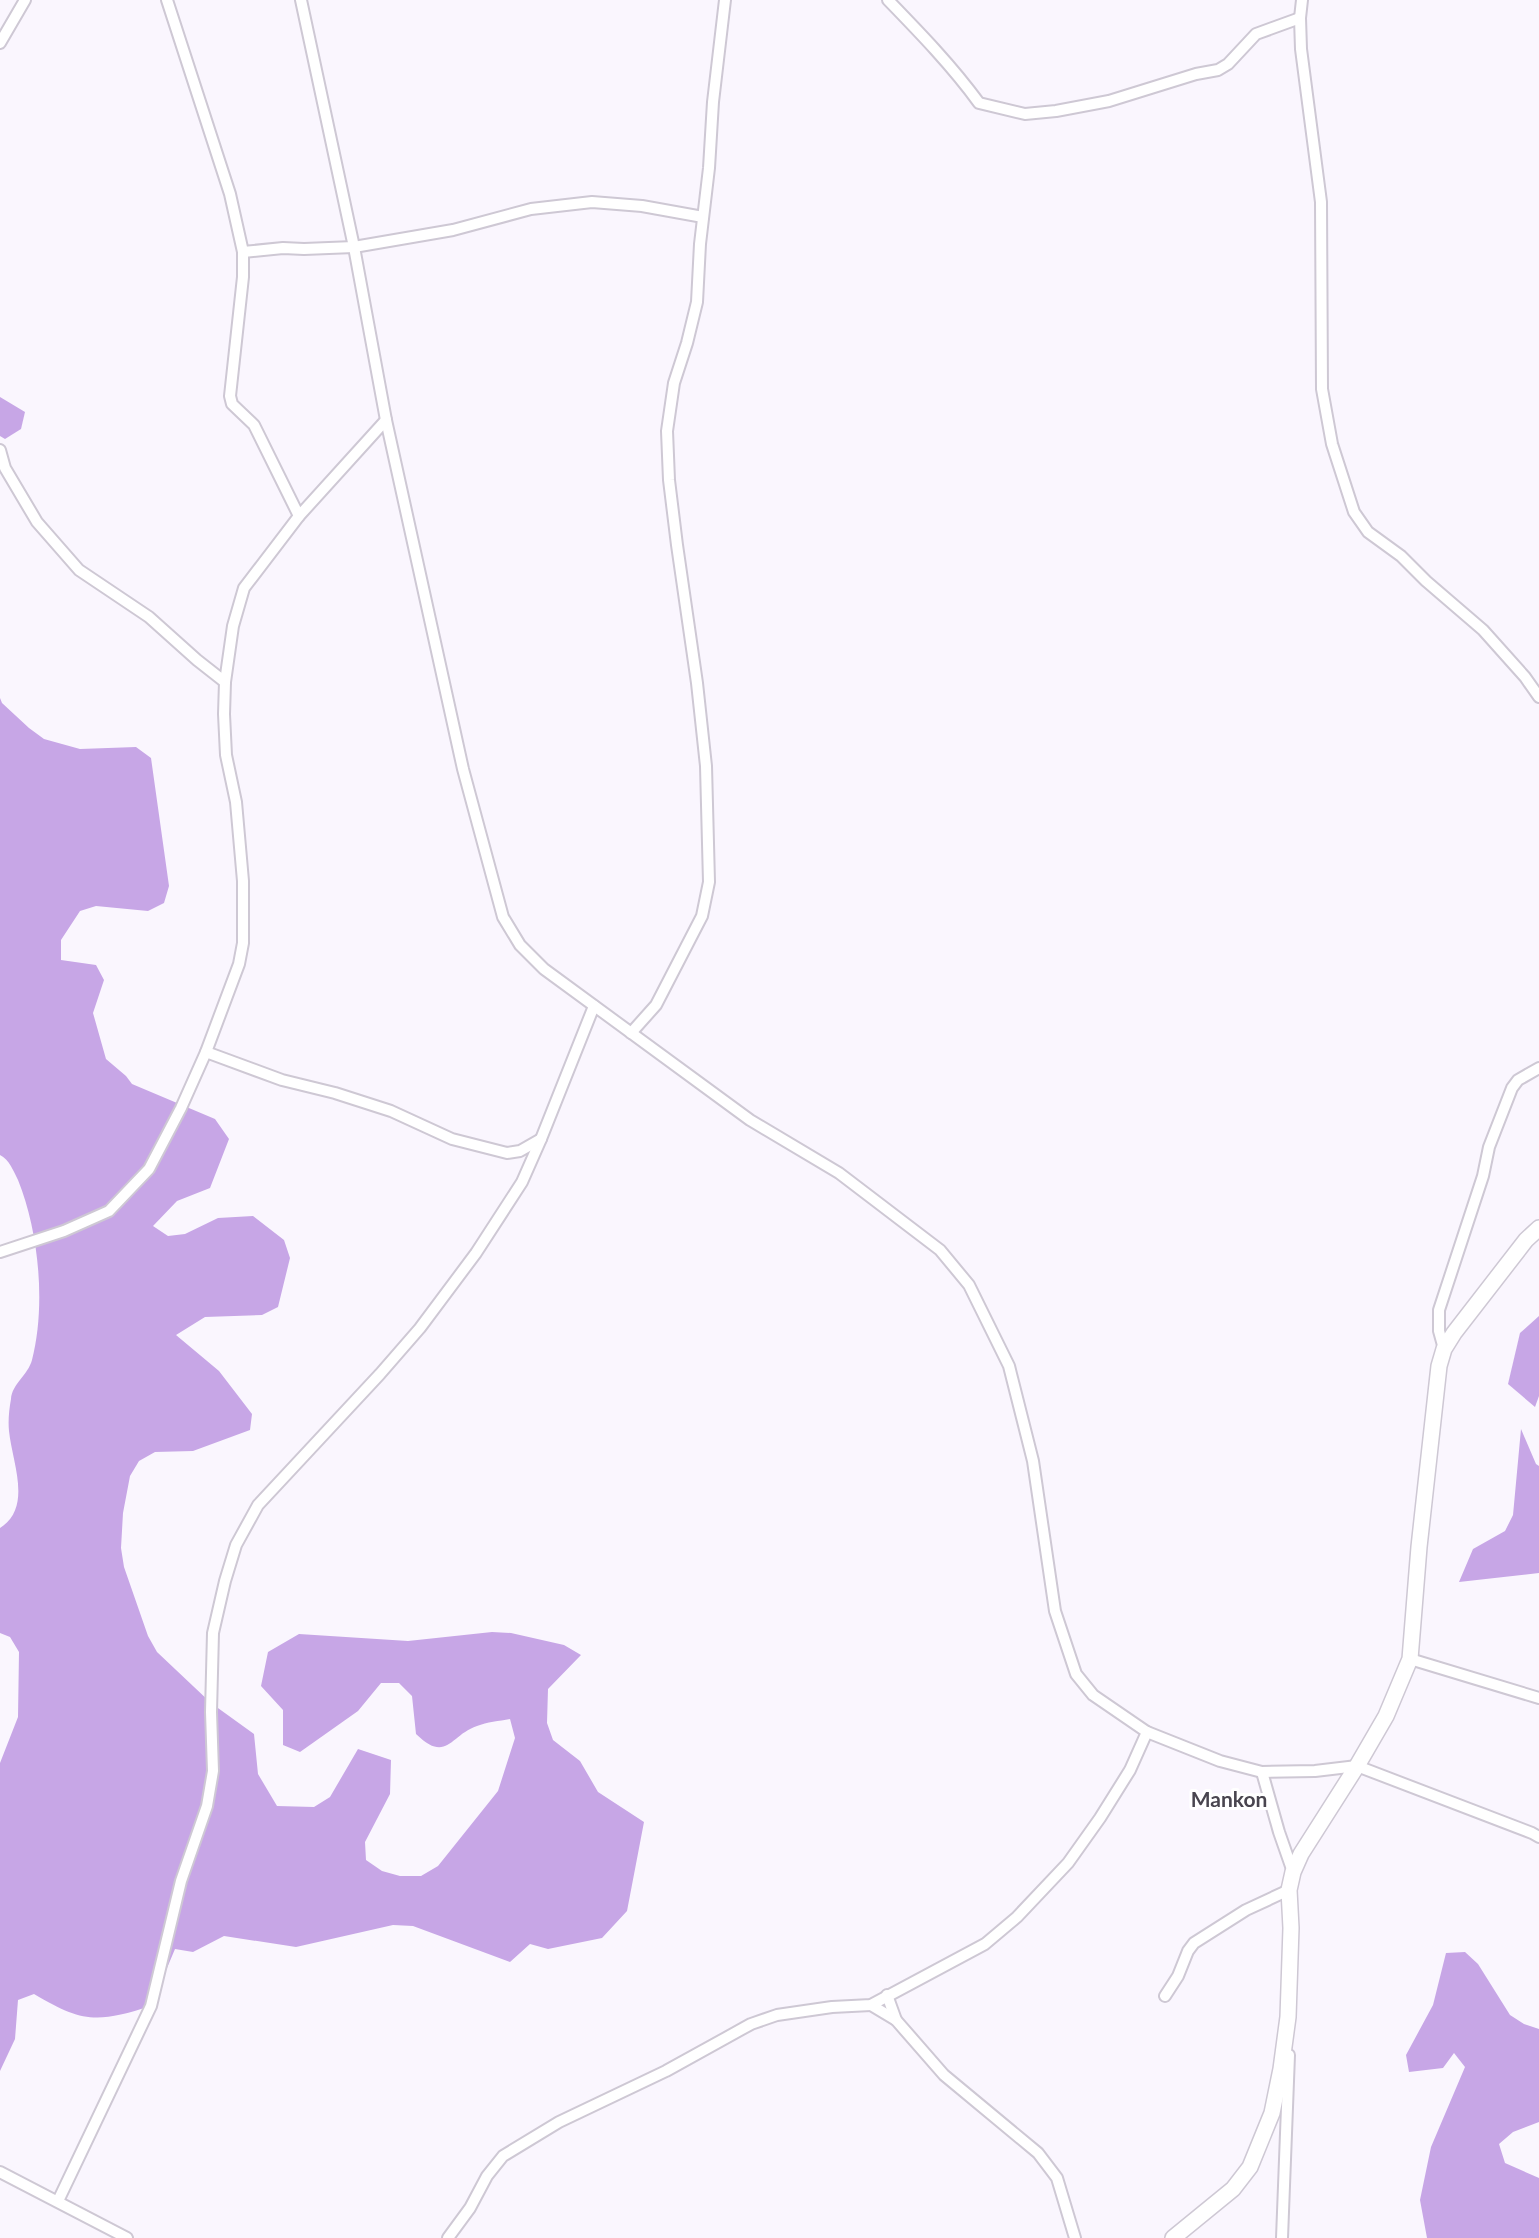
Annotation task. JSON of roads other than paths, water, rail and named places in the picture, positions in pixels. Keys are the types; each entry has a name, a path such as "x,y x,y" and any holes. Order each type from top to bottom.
{"street":[{"path":"0,43 25,0"},
{"path":"167,0 230,194 243,252 243,277 230,396 232,404 254,425 299,516"},
{"path":"301,0 354,247 386,420 463,769 503,917 520,945 544,969 750,1120 839,1173 939,1250 969,1285 1009,1366 1034,1461 1055,1611 1076,1674 1093,1695 1148,1732 1220,1761 1262,1772 1315,1771 1358,1766 1536,1835 1539,1842"},
{"path":"631,1032 656,1005 702,916 709,882 706,766 697,683 677,545 667,440 674,383 697,302 713,102 725,0"},
{"path":"888,0 936,50 972,91 979,103 1025,114 1109,101 1196,74 1218,70 1228,64 1256,34 1300,18"},
{"path":"1302,0 1301,49 1320,202 1322,389 1332,444 1354,512 1368,532 1401,556 1426,581 1483,630 1525,677 1539,697"},
{"path":"243,252 283,248 354,247 453,230 515,213 558,205 614,203 703,217"},
{"path":"0,1252 64,1231 109,1211 149,1169 181,1108 206,1052 239,964 243,943 243,881 236,802 226,755 225,681 233,626 244,588 299,516 386,420"},
{"path":"0,450 4,468 37,522 79,570 149,617 197,660 225,681"},
{"path":"58,2201 151,2006 181,1881 207,1806 213,1771 211,1713 213,1633 236,1545 258,1505 380,1374 427,1318 476,1253 522,1182 594,1006"},
{"path":"206,1052 282,1080 335,1093 391,1111 452,1139 507,1153 520,1151 541,1139"},
{"path":"1444,1349 1439,1331 1439,1310 1483,1176 1489,1147 1512,1088 1518,1080 1539,1068"},
{"path":"1282,2238 1289,2086 1288,2017 1291,1928 1289,1890 1293,1872 1301,1854 1358,1766 1386,1716 1410,1659 1436,1383 1444,1349 1526,1240 1539,1228"},
{"path":"1410,1659 1539,1698"},
{"path":"448,2238 470,2208 487,2176 503,2156 559,2122 666,2071 751,2024 777,2015 832,2007 871,2005 946,1967 985,1944 1017,1917 1068,1863 1130,1770 1148,1732"},
{"path":"1262,1772 1278,1832 1293,1872"},
{"path":"1165,1996 1178,1976 1194,1942 1246,1910 1289,1890"},
{"path":"887,1995 896,2020"},
{"path":"871,2005 896,2020 944,2075 1038,2153 1057,2178 1075,2238"},
{"path":"1173,2238 1233,2189 1250,2167 1272,2113 1288,2017"},
{"path":"0,2172 127,2238"}],"district":[{"name":"Mankon","path":"1229,1800"}]}
